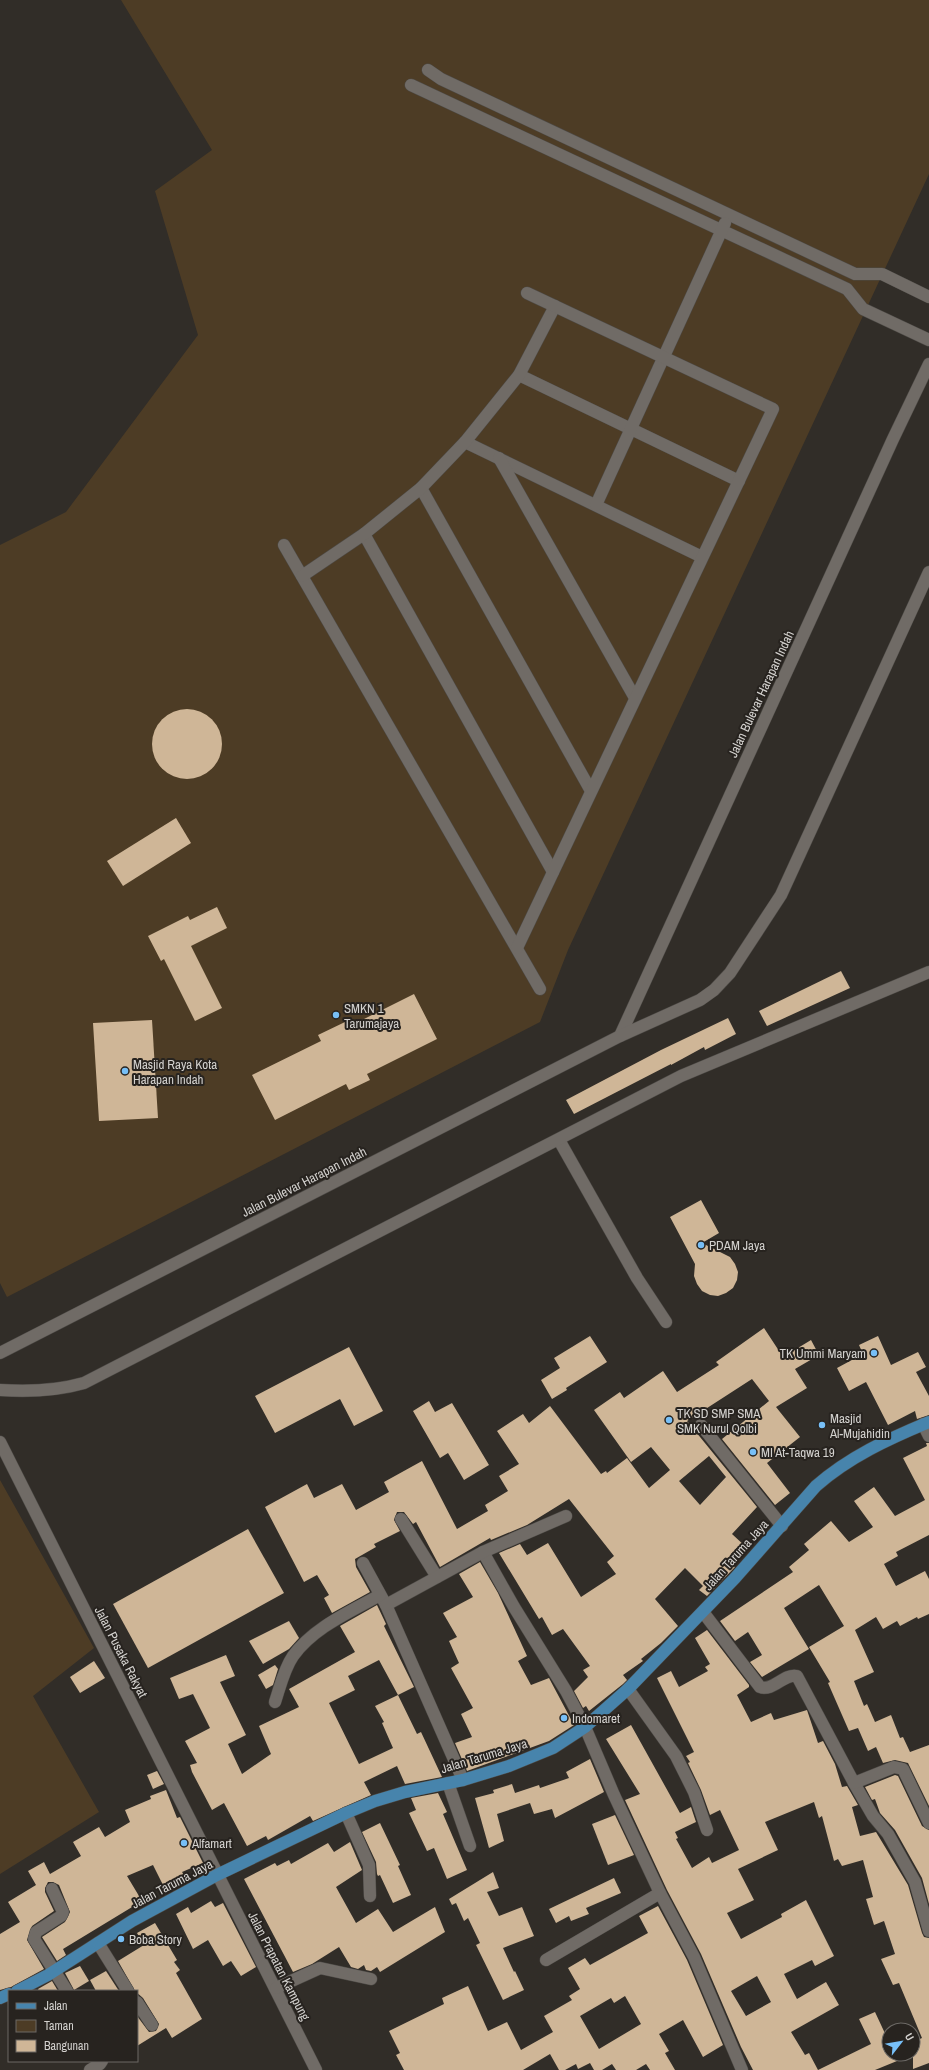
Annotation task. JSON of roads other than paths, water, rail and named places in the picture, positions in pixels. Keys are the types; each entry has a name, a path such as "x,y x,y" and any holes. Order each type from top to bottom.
{"main road":[{"name":"Jalan Taruma Jaya","path":"19,1990 55,1971 132,1921 217,1875 346,1813 375,1801 406,1792 463,1780 533,1757 553,1748 585,1727 628,1689 782,1526 816,1486 829,1475 869,1450 926,1423"}],"street":[{"path":"428,70 448,83 855,274 882,274 929,297"},
{"path":"410,84 847,288 863,309 929,340"},
{"path":"596,505 728,214"},
{"path":"847,288 855,274"},
{"path":"517,948 773,409 527,293"},
{"path":"302,576 364,534 421,488 466,442 519,375 555,306"},
{"name":"Jalan Bulevar Harapan Indah","path":"620,1036 883,460 929,364"},
{"path":"519,375 738,481"},
{"path":"466,442 702,557"},
{"path":"499,458 635,698"},
{"path":"421,488 591,791"},
{"path":"364,534 553,872"},
{"path":"284,545 540,989"},
{"name":"Jalan Bulevar Harapan Indah","path":"0,1353 620,1036 700,1000 714,990 730,973 781,895 929,572"},
{"path":"0,1390 22,1392 56,1390 84,1383 681,1076 929,972"},
{"path":"559,1140 637,1278 666,1322"},
{"path":"926,1423 929,1436"},
{"path":"702,1425 782,1526"},
{"name":"Jalan Pusaka Rakyat","path":"0,1442 217,1875"},
{"path":"275,1702 293,1657 308,1640 334,1620 437,1578 483,1552 566,1516"},
{"path":"401,1519 437,1578"},
{"path":"483,1552 514,1607 566,1690 585,1727 614,1795 660,1892 694,1957 738,2069"},
{"path":"363,1564 383,1600 463,1780"},
{"path":"702,1612 760,1687 767,1688 792,1675 797,1676 854,1783 873,1816 888,1834 914,1882 929,1931"},
{"path":"628,1689 676,1756 694,1792 707,1830"},
{"path":"854,1783 894,1767 902,1768 929,1823"},
{"path":"448,1783 470,1846"},
{"path":"346,1813 369,1864 370,1896"},
{"name":"Jalan Prapatan Kampung","path":"217,1875 276,1988 316,2070"},
{"path":"52,1889 63,1912 61,1916 34,1936 66,1990"},
{"path":"546,1960 616,1920 660,1892"},
{"path":"98,1943 127,1990"},
{"path":"276,1988 320,1968 371,1979"},
{"path":"138,2004 152,2025"},
{"path":"90,2070 101,2062"}],"place":[{"name":"SMKN 1 Tarumajaya","path":"336,1015"},
{"name":"Masjid Raya Kota Harapan Indah","path":"125,1071"},
{"name":"PDAM Jaya","path":"701,1245"},
{"name":"TK Ummi Maryam","path":"874,1353"},
{"name":"TK SD SMP SMA SMK Nurul Qolbi","path":"669,1420"},
{"name":"Masjid Al-Mujahidin","path":"822,1425"},
{"name":"MI At-Taqwa 19","path":"753,1452"},
{"name":"Indomaret","path":"564,1718"},
{"name":"Alfamart","path":"184,1843"},
{"name":"Boba Story","path":"121,1939"}]}
